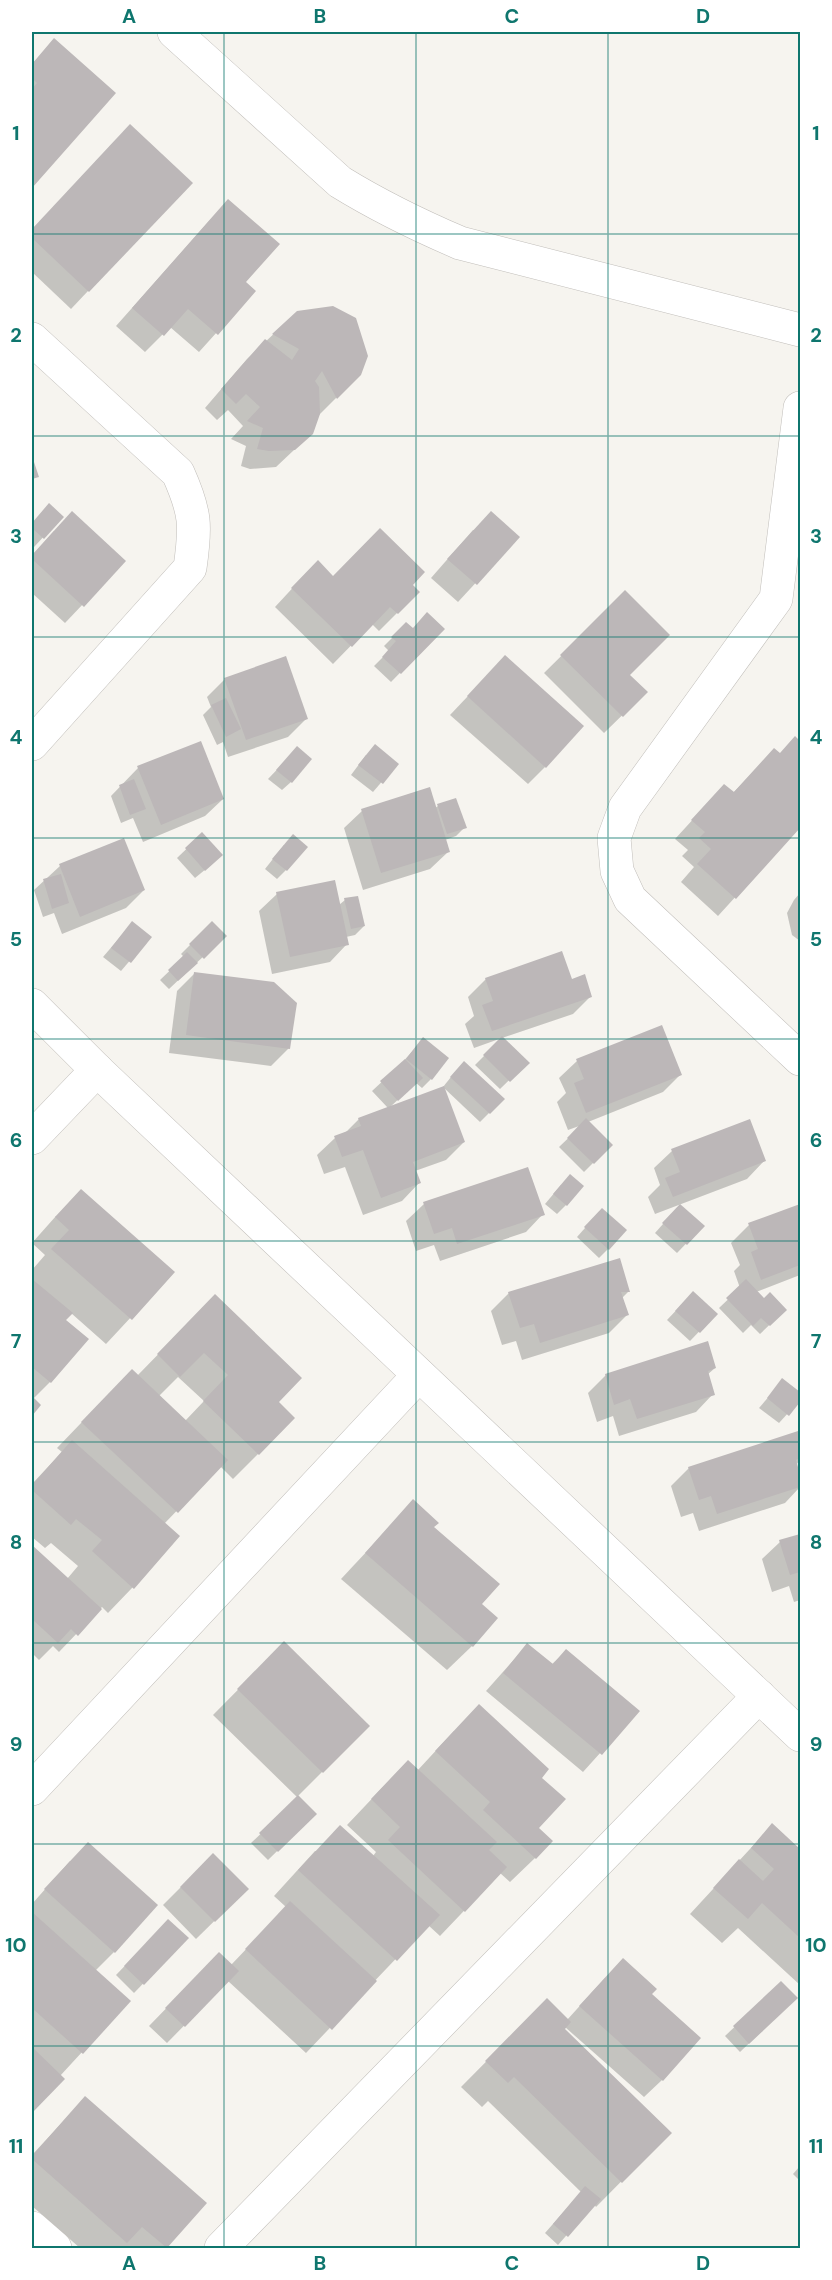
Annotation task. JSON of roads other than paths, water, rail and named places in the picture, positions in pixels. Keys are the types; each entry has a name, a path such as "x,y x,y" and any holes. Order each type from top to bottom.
{"street":[{"path":"174,32 340,182 414,223 460,243 801,330"},
{"path":"32,339 178,473 190,499 195,529 190,568 32,744"},
{"path":"801,408 788,601 625,808 614,838 617,871 630,899 801,1059"},
{"path":"32,1005 97,1070 801,1735"},
{"path":"32,1138 97,1070"},
{"path":"32,1789 419,1375"},
{"path":"220,2248 759,1696"},
{"path":"32,2228 55,2248"}]}
